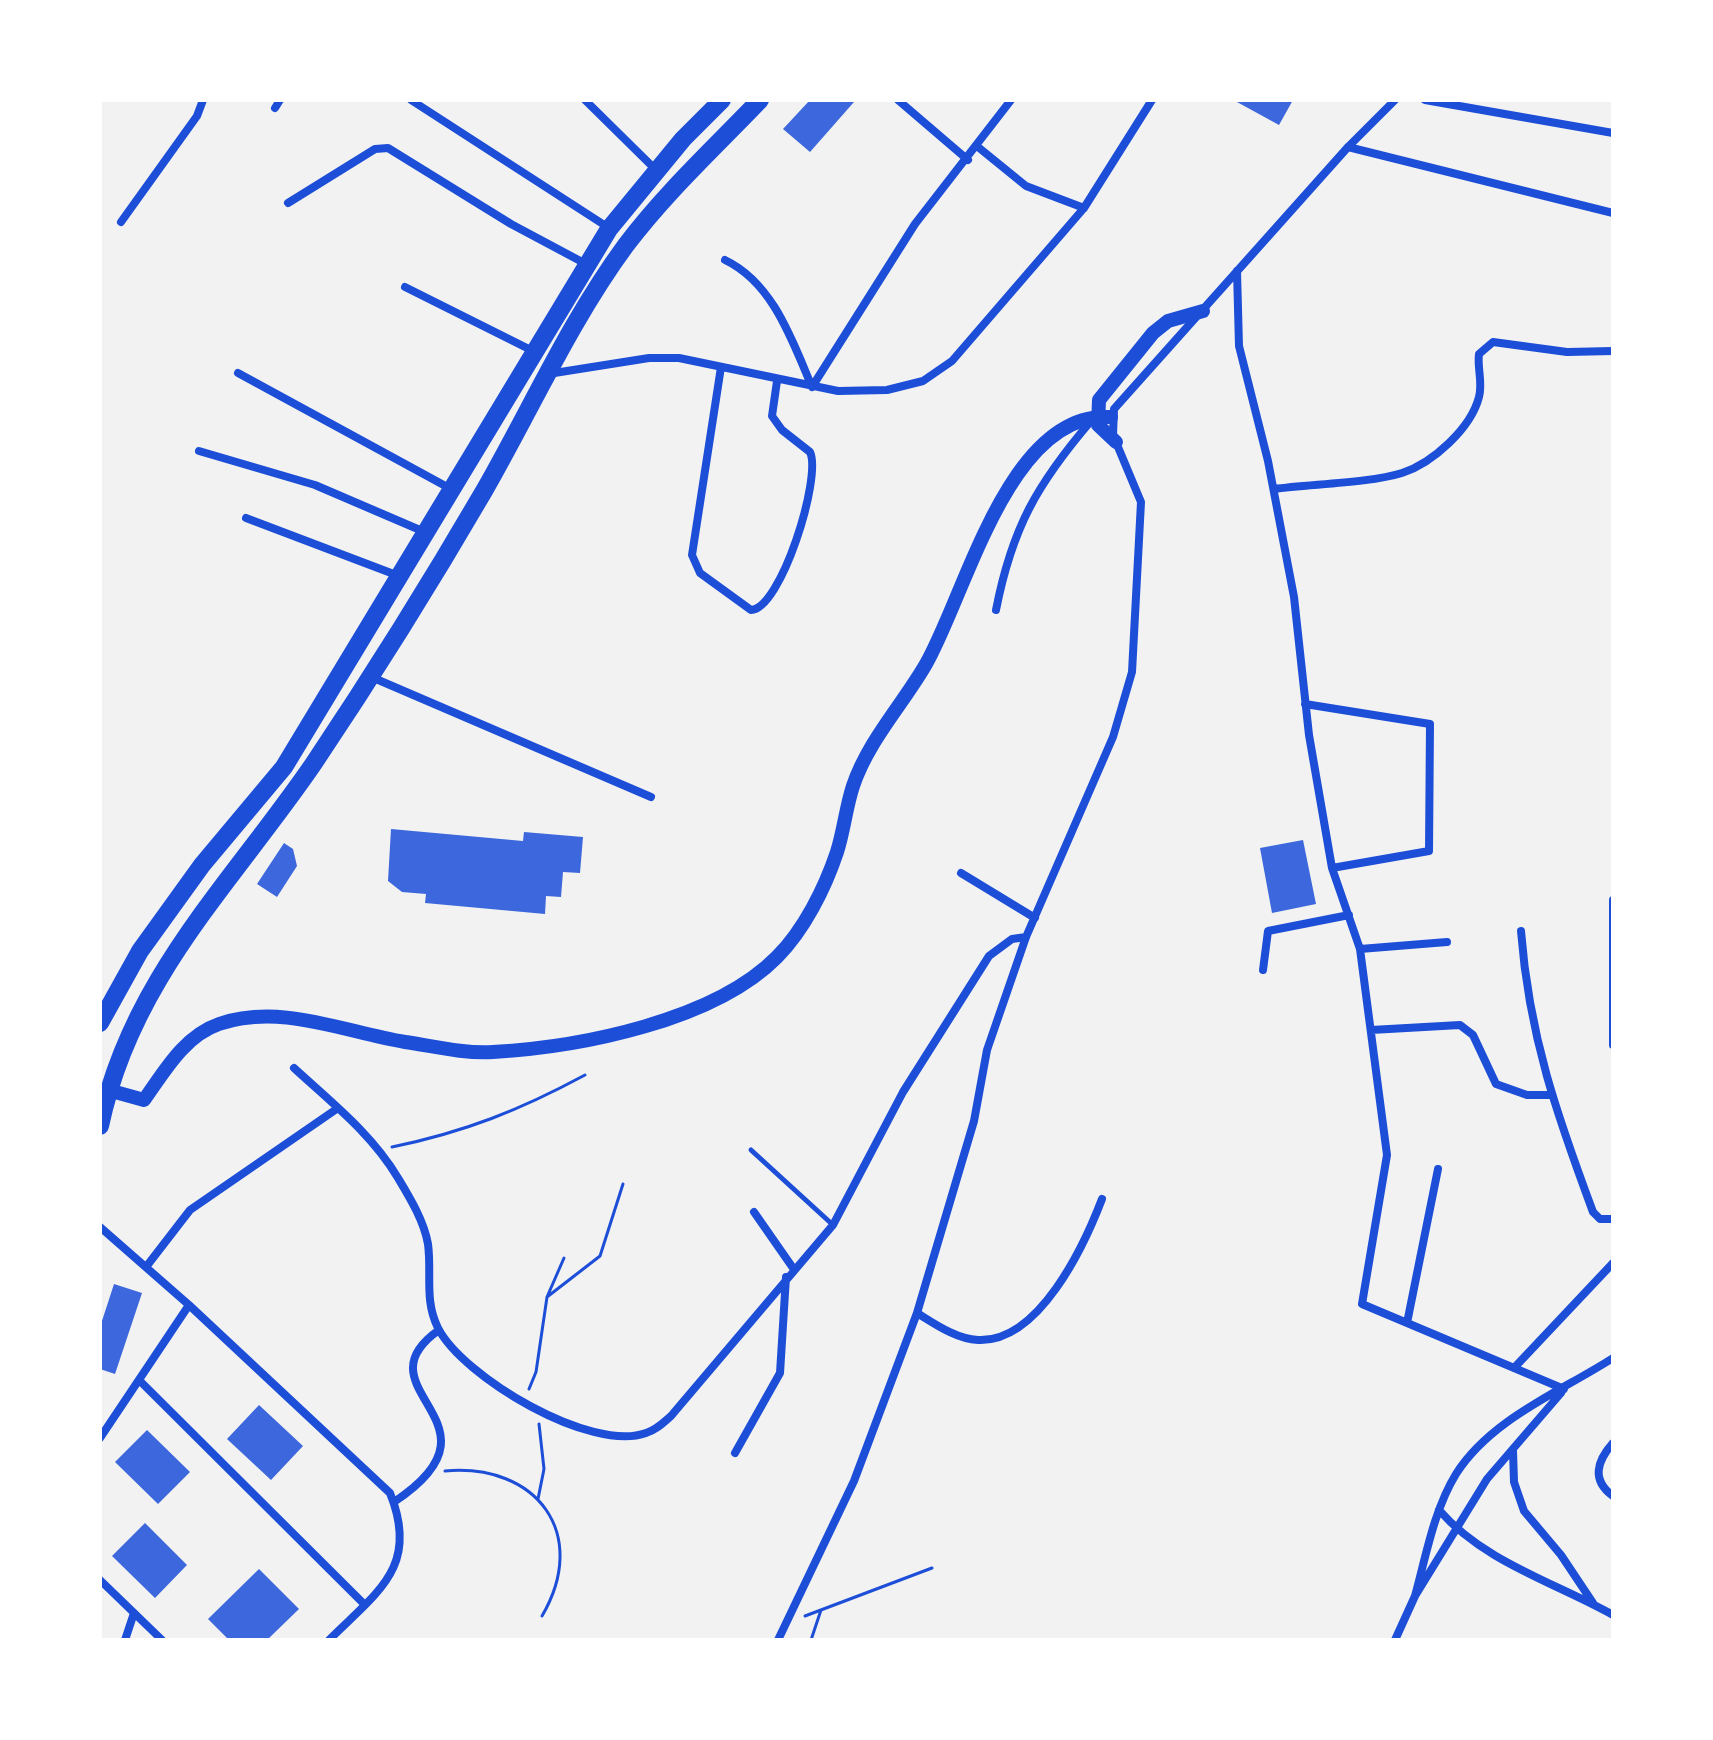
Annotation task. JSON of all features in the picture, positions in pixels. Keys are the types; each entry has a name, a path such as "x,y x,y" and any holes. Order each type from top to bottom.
{"main road":[{"path":"100,1023 140,951 202,865 284,767 609,229 722,100"},
{"path":"100,1126 108,1090 132,1026 162,969 313,763 484,491 548,375 626,246 677,184 760,100"}],"street":[{"path":"121,222 197,116 203,100"},
{"path":"411,100 609,229"},
{"path":"585,100 657,171"},
{"path":"898,100 968,160"},
{"path":"812,387 915,224 968,160 1011,100"},
{"path":"548,375 649,358 679,358 777,381 838,391 887,390 923,381 952,361 1084,208 1152,100"},
{"path":"778,1640 854,1481 917,1313 974,1121 987,1050 1026,937 1113,737 1132,672 1141,502 1116,442 1111,417 1119,401 1348,147 1395,100"},
{"path":"1425,100 1613,133"},
{"path":"978,147 1026,186 1084,208"},
{"path":"1348,147 1613,213"},
{"path":"288,203 375,149 388,148 498,217 586,264"},
{"path":"725,260 746,270 763,287 812,387"},
{"path":"1237,271 1239,346 1274,489 1294,597 1305,704 1332,868 1360,949 1387,1155 1362,1304 1564,1389"},
{"path":"405,287 533,351"},
{"path":"996,610 1006,561 1028,507 1058,459 1095,416 1099,400 1153,333 1176,317 1203,311"},
{"path":"1274,489 1403,473 1432,456 1467,422 1476,406 1481,377 1479,354 1493,342 1567,352 1613,351"},
{"path":"721,367 692,555 700,573 751,610 763,605 785,572 813,472 810,452 782,430 772,416 777,381"},
{"path":"238,373 453,490"},
{"path":"1095,416 1102,432 1116,442"},
{"path":"108,1090 144,1100 192,1039 216,1025 251,1016 318,1021 403,1042 490,1052 586,1040 666,1019 729,994 777,957 813,908 837,853 854,783 887,722 927,663 1001,502 1030,457 1060,431 1095,416 1111,417"},
{"path":"199,451 315,485 427,533"},
{"path":"246,518 400,576"},
{"path":"369,675 651,797"},
{"path":"1305,704 1430,724 1429,851 1332,868"},
{"path":"961,873 1035,918"},
{"path":"1613,900 1613,1045"},
{"path":"1263,970 1268,931 1349,915"},
{"path":"1521,931 1526,994 1550,1095 1593,1212 1600,1219 1613,1219"},
{"path":"294,1068 381,1149 415,1209 428,1243 428,1304 439,1330 482,1377 523,1403 567,1423 630,1436 659,1427 833,1225 903,1092 989,956 999,946 1026,937"},
{"path":"1360,949 1447,942"},
{"path":"1371,1030 1460,1025 1473,1035 1496,1084 1527,1095 1550,1095"},
{"path":"146,1267 190,1210 338,1108"},
{"path":"1407,1323 1438,1169"},
{"path":"917,1313 945,1330 976,1341 1005,1335 1037,1310 1067,1275 1102,1199"},
{"path":"754,1212 793,1268"},
{"path":"100,1227 189,1305 390,1493 403,1540 400,1555 394,1569 329,1640"},
{"path":"1514,1368 1613,1263"},
{"path":"735,1453 780,1373 786,1276"},
{"path":"100,1438 189,1305"},
{"path":"394,1502 432,1472 440,1455 442,1434 416,1388 413,1374 419,1348 439,1330"},
{"path":"1415,1596 1439,1510 1457,1473 1487,1439 1529,1407 1613,1358"},
{"path":"139,1380 364,1604"},
{"path":"1395,1640 1415,1596 1487,1479 1564,1389"},
{"path":"1613,1443 1601,1458 1598,1473 1601,1485 1613,1496"},
{"path":"1513,1451 1514,1482 1524,1511 1561,1555 1594,1604"},
{"path":"1439,1510 1457,1531 1508,1563 1613,1615"},
{"path":"100,1580 162,1640"},
{"path":"125,1640 134,1613"}],"lane":[{"path":"751,1150 833,1225"}],"path":[{"path":"381,1149 449,1136 505,1115 585,1075"},
{"path":"547,1297 600,1256 623,1184"},
{"path":"523,1403 536,1372 547,1297 564,1258"},
{"path":"535,1409 543,1438 544,1469 538,1499"},
{"path":"432,1472 466,1469 499,1475 516,1481 538,1499 557,1538 561,1565 556,1592 542,1616"},
{"path":"811,1640 821,1610 932,1568"}],"building":[{"path":"810,100 854,102 810,152 783,129"},
{"path":"1293,100 1279,125 1237,102"},
{"path":"391,829 523,841 524,832 583,837 580,873 563,872 561,897 546,896 545,914 425,903 426,894 402,892 388,881"},
{"path":"1303,840 1316,904 1272,913 1260,848"},
{"path":"284,843 293,849 297,866 277,897 257,884"},
{"path":"114,1284 142,1293 115,1374 100,1369 100,1327"},
{"path":"259,1405 303,1446 271,1480 227,1439"},
{"path":"147,1430 190,1472 158,1504 115,1462"},
{"path":"145,1523 187,1565 155,1598 112,1556"},
{"path":"259,1569 299,1609 267,1640 229,1640 208,1619"}]}
